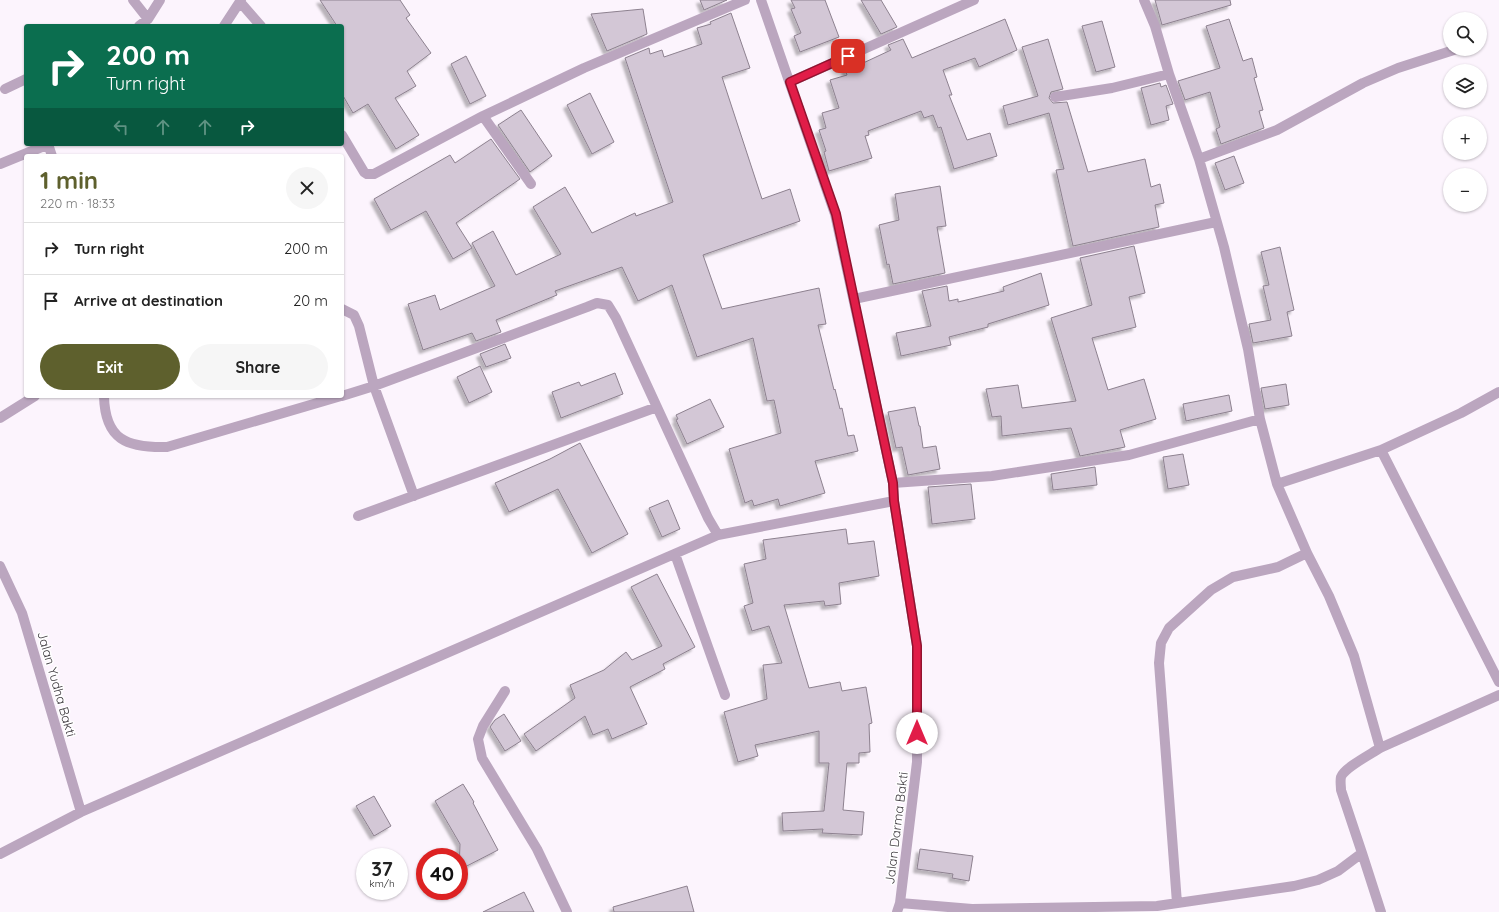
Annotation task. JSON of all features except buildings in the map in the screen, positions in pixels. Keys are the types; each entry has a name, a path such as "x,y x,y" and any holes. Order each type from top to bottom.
{"street":[{"path":"133,0 148,19"},
{"path":"142,24 148,19 160,0"},
{"path":"344,138 364,172 367,174 374,174 484,116 584,68 745,0"},
{"name":"Jalan Darma Bakti","path":"760,0 836,214 893,483 894,501 917,646 916,762 899,908"},
{"path":"790,82 974,0"},
{"path":"1144,0 1155,26 1169,74 1199,159 1224,247 1248,349 1260,420 1277,484 1307,553 1329,596 1354,656 1380,748"},
{"path":"225,24 240,1 258,24"},
{"path":"1199,159 1277,130 1363,83 1398,68 1443,54"},
{"path":"1055,97 1112,88 1169,74"},
{"path":"5,89 24,80"},
{"path":"484,116 531,184"},
{"path":"0,164 43,146"},
{"path":"854,299 1216,222"},
{"path":"344,395 374,386 597,303 608,305 616,318 656,407 718,535"},
{"path":"344,309 354,315 359,326 374,386 414,496"},
{"path":"1277,484 1380,450 1461,413 1499,392"},
{"path":"0,418 32,398"},
{"path":"104,398 104,414 110,428 119,437 149,447 167,446 334,398"},
{"path":"358,516 656,407"},
{"path":"893,483 992,476 1129,455 1260,420"},
{"path":"1380,450 1499,682"},
{"path":"0,854 81,812 718,535 894,501"},
{"path":"1177,903 1159,663 1161,643 1169,628 1211,590 1233,577 1278,567 1307,553"},
{"path":"674,554 725,696"},
{"name":"Jalan Yudha Bakti","path":"0,566 22,613 81,812"},
{"path":"505,691 482,726 478,739 482,758 537,849 567,912"},
{"path":"1381,912 1341,790 1341,777 1345,771 1380,748 1499,695"},
{"path":"899,908 1158,909 1177,903 1294,886 1318,880 1338,872 1362,853"}],"route":[{"path":"848,56 790,82 836,214 893,483 894,501 917,646 917,733"}]}
